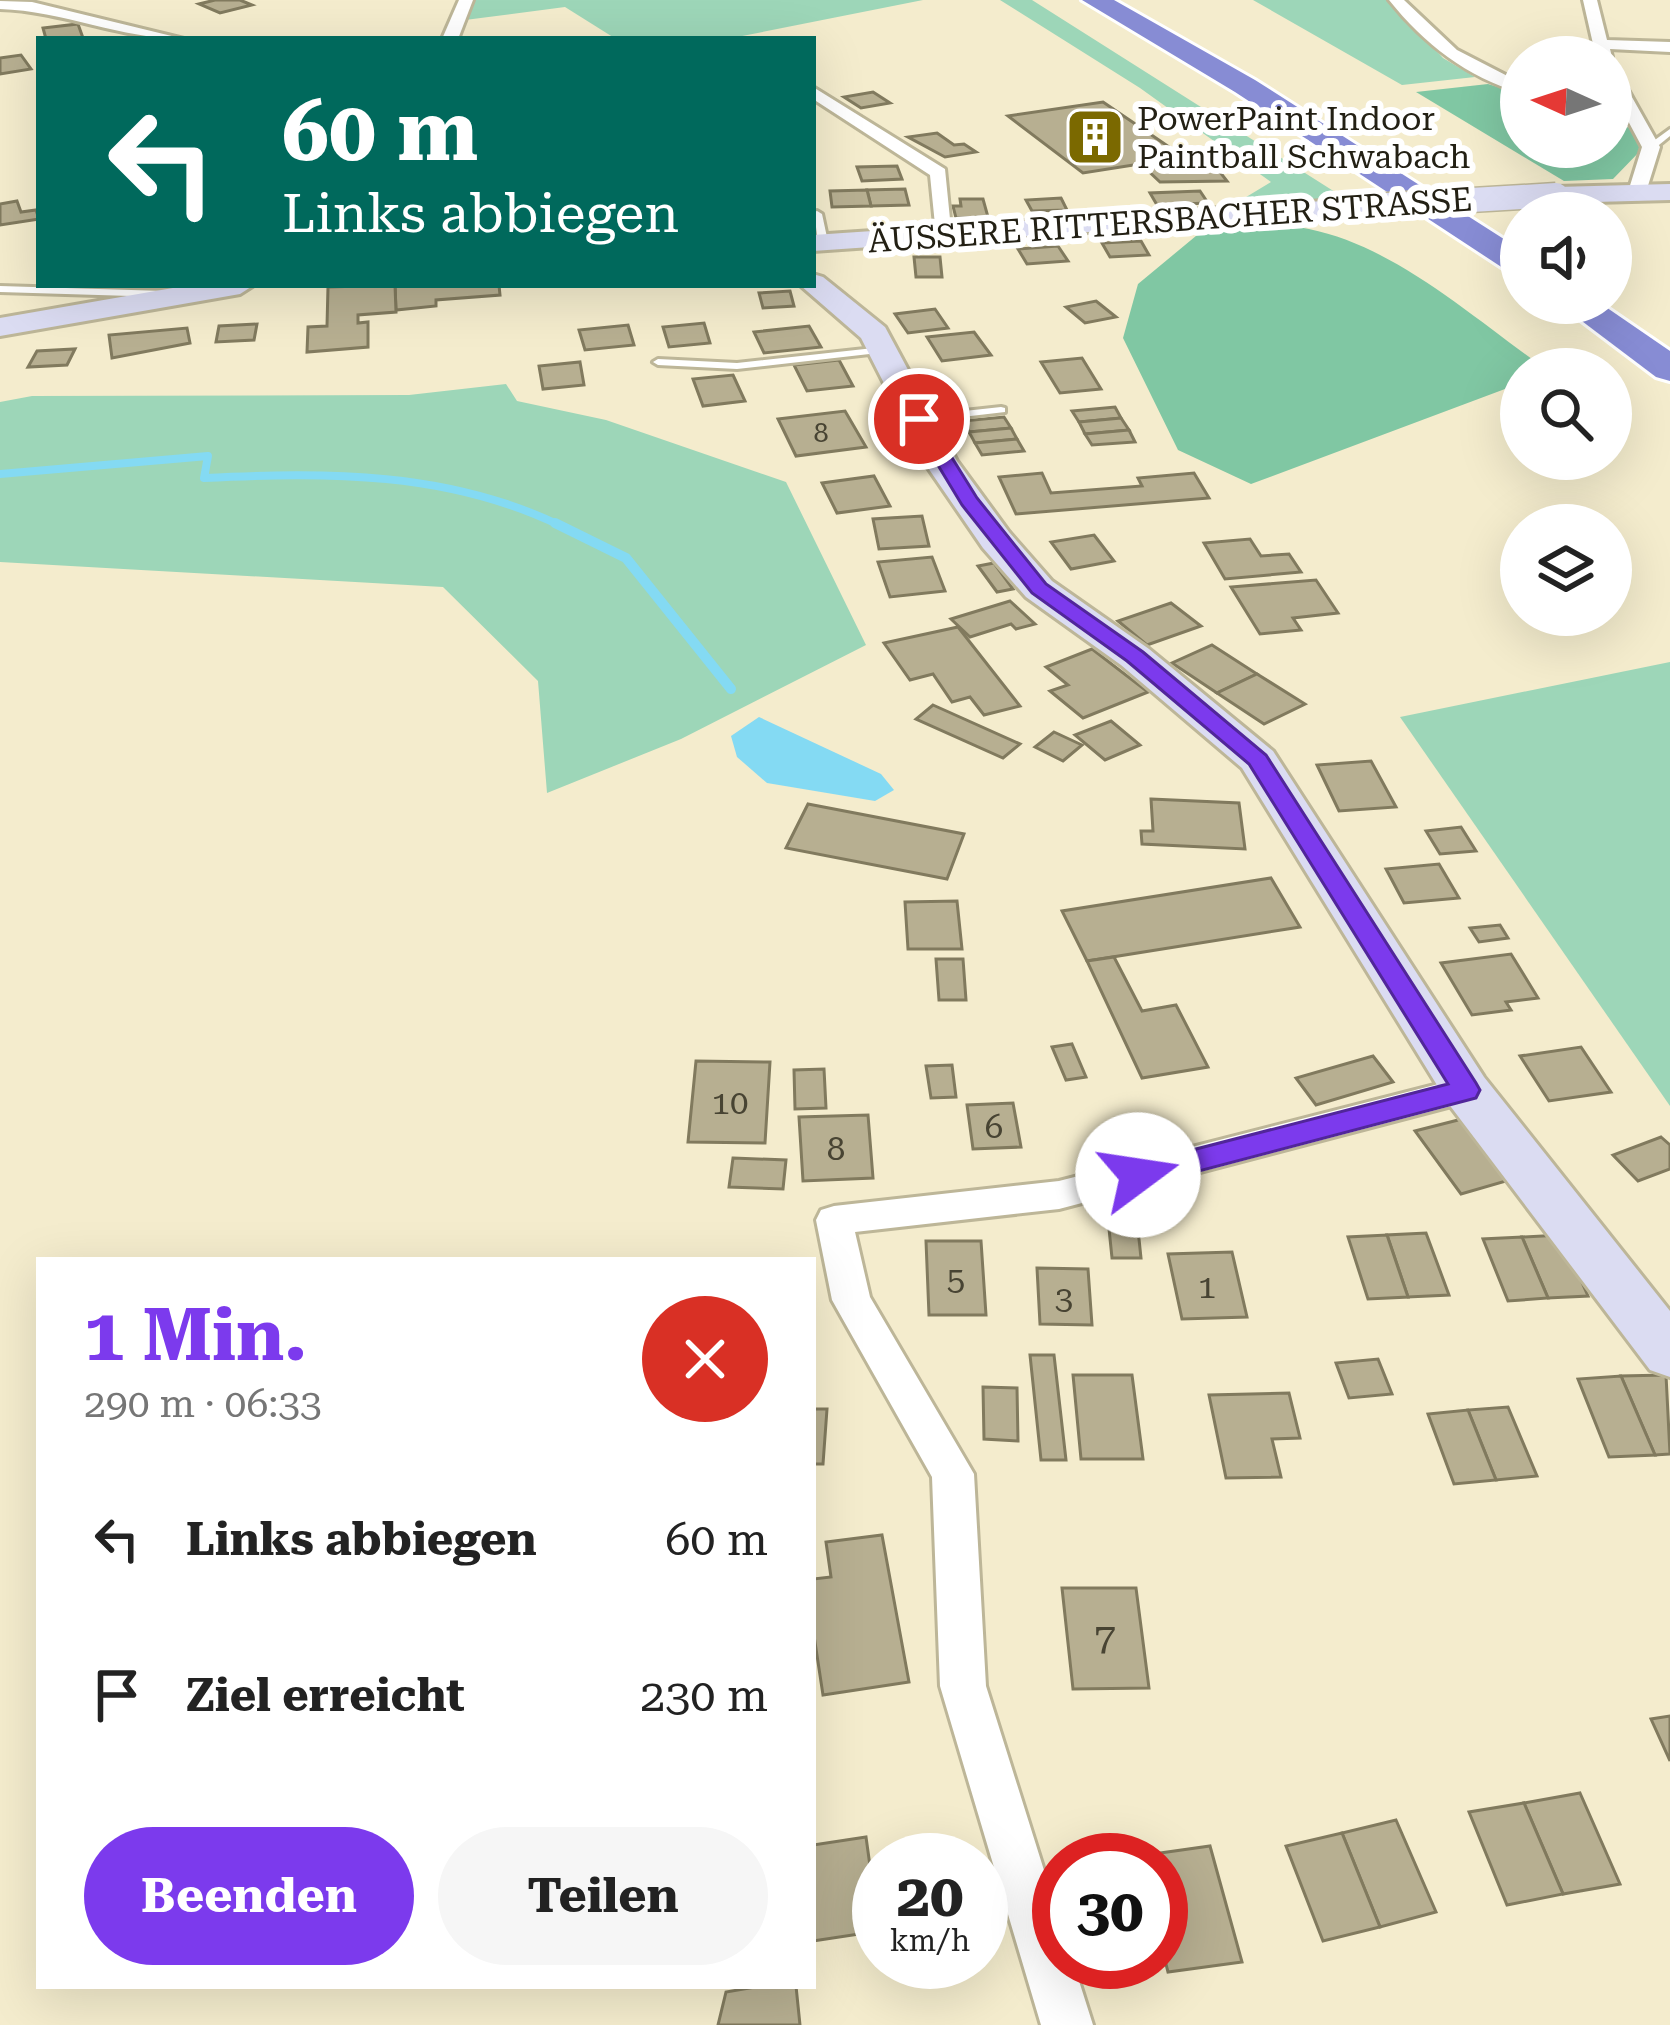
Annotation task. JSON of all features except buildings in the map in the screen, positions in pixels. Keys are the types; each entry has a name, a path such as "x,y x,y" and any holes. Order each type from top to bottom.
{"highway":[{"path":"1095,0 1245,86 1500,251"},
{"path":"1142,0 1500,213"},
{"path":"1632,301 1670,327"},
{"path":"1606,324 1670,369"}],"street":[{"path":"451,36 466,0"},
{"path":"1396,0 1429,40 1500,81"},
{"path":"1590,0 1598,36"},
{"path":"0,5 33,3 164,36"},
{"path":"131,36 145,31"},
{"path":"1632,49 1670,47"},
{"path":"816,94 939,173 945,235"},
{"path":"1632,117 1651,147 1637,192"},
{"name":"ÄUSSERE RITTERSBACHER STRASSE","path":"817,245 1354,207 1670,193"},
{"path":"817,245 874,333 969,501 1039,589 1135,657 1258,760 1466,1090 1670,1354"},
{"path":"0,327 219,288"},
{"path":"1067,2025 963,1686 953,1474 851,1300 834,1220 1059,1195 1466,1090"}],"lane":[{"path":"1651,147 1670,131"},
{"path":"0,289 170,295"},
{"path":"658,362 736,366 883,350"},
{"path":"919,419 1001,410"}],"green space":[{"path":"474,0 923,0 742,36 611,36 565,7 465,20"},
{"path":"1000,0 1032,0 1346,199 1228,208 1271,182 1140,88"},
{"path":"1253,0 1390,0 1443,58 1475,77 1402,85"},
{"path":"1488,84 1500,88 1500,143 1416,92"},
{"path":"1632,129 1633,129 1643,148 1632,159"},
{"path":"1542,168 1624,168 1613,179 1564,181"},
{"path":"1208,226 1309,229 1373,251 1404,268 1517,348 1500,348 1500,391 1251,484 1178,450 1123,338 1138,284"},
{"path":"506,384 517,401 606,420 786,482 866,645 681,739 547,793 538,681 443,587 0,562 0,402 32,396 409,395"},
{"path":"1670,662 1670,1106 1400,717"}],"water":[{"path":"759,717 881,774 894,790 875,801 767,783 737,757 731,736"}],"waterway":[{"path":"0,474 208,456 204,478 341,476 431,485 475,494 561,526"},
{"path":"555,523 626,558 731,689"}],"place":[{"name":"PowerPaint Indoor Paintball Schwabach","path":"1095,137"}],"route":[{"path":"919,419 941,462 996,540 1039,589 1135,657 1258,760 1466,1090 1138,1175"}]}
